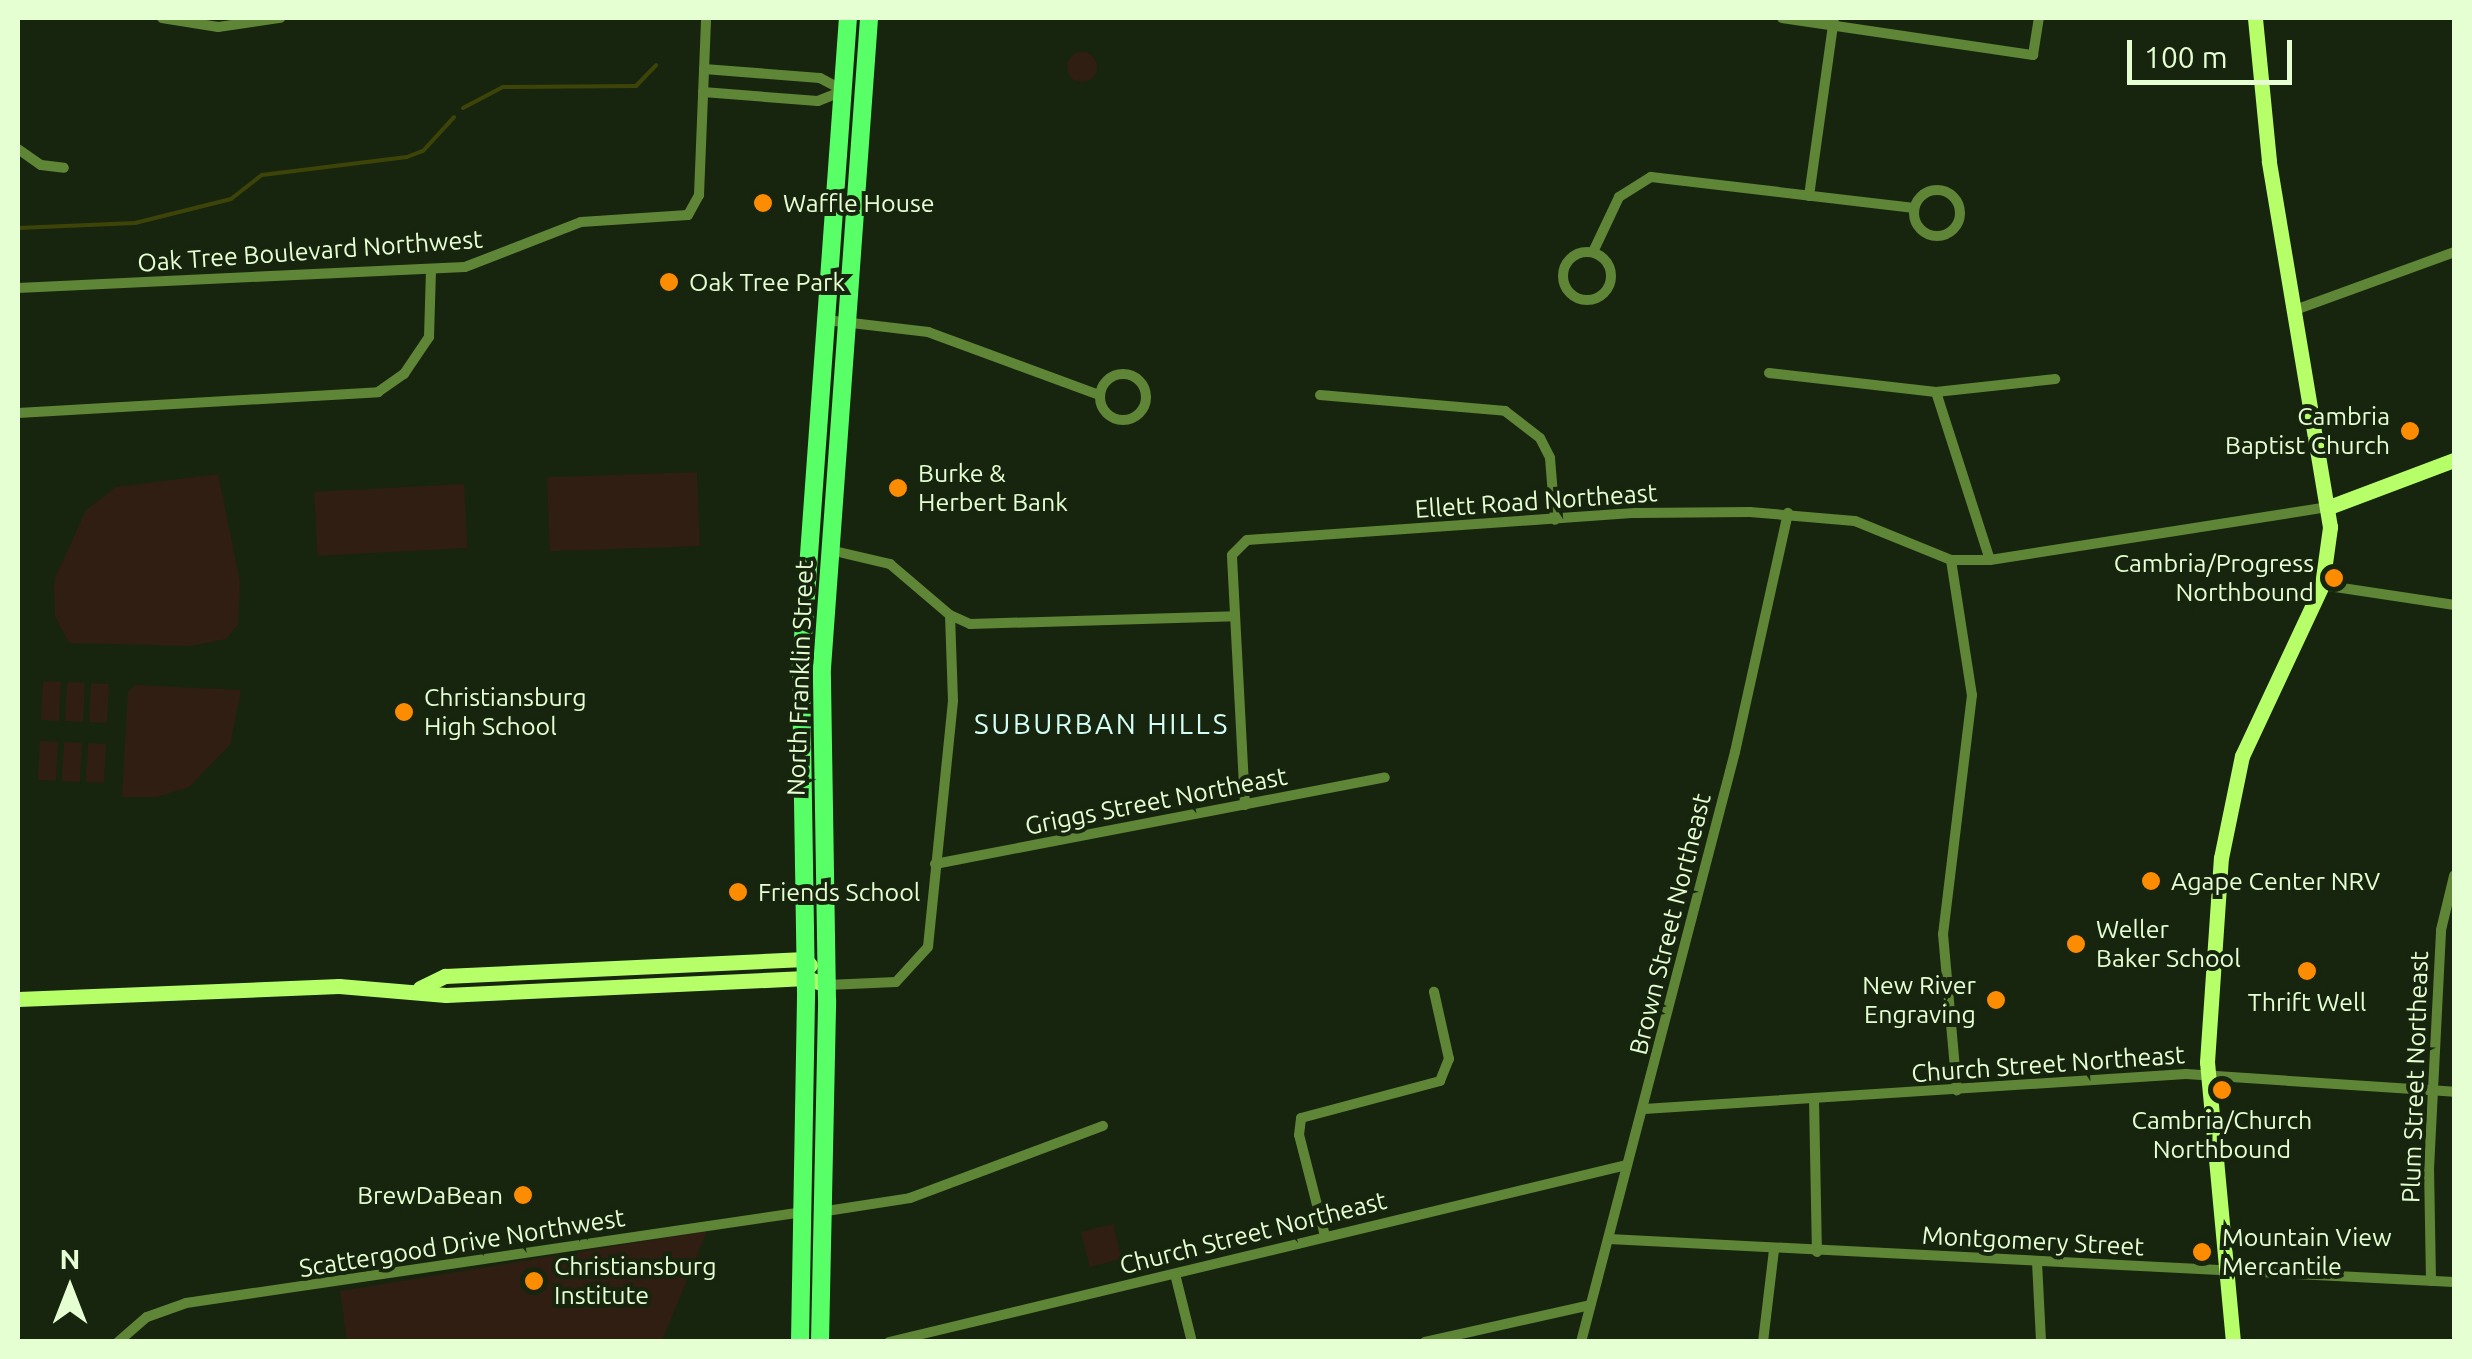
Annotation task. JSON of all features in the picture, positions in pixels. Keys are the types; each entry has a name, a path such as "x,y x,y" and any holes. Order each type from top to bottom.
{"main road":[{"name":"North Franklin Street","path":"820,1342 827,985 819,763 846,320 853,91 848,18"},
{"name":"North Franklin Street","path":"800,1342 805,968 801,665 826,320 853,91 869,18"},
{"path":"2233,1342 2207,1075 2219,879 2233,787 2322,585 2329,507 2270,161 2256,18"},
{"path":"2329,507 2454,460"},
{"path":"18,999 420,988 445,976 805,968 827,985"}],"street":[{"path":"162,18 218,28 280,18"},
{"name":"Oak Tree Boulevard Northwest","path":"18,288 483,264 581,222 688,215 699,195 706,18"},
{"path":"1782,18 1834,21 2033,55 2038,18"},
{"path":"1809,196 1834,21"},
{"path":"704,69 820,78 853,91"},
{"path":"703,92 818,101 853,91"},
{"path":"18,150 41,165 64,168"},
{"path":"1593,252 1618,197 1650,177 1914,208"},
{"path":"1944,191 1958,205 1958,222 1946,235 1926,234 1914,208 1924,193 1944,191"},
{"path":"1593,252 1608,264 1610,282 1604,293 1582,300 1564,285 1564,267 1576,254 1593,252"},
{"path":"2295,310 2454,252"},
{"path":"18,413 378,392 404,374 429,337 431,269"},
{"path":"826,320 928,332 1099,394 1108,414 1124,420 1141,411 1145,394 1138,380 1121,375 1099,394"},
{"path":"1769,373 1936,392 2056,379"},
{"path":"1936,392 1990,560"},
{"path":"1320,395 1505,411 1540,438 1550,458 1555,520"},
{"name":"Ellett Road Northeast","path":"1245,805 1232,554 1247,540 1555,520 1788,514 1855,521 1950,560 1990,560 2329,507"},
{"name":"Brown Street Northeast","path":"1581,1342 1644,1109 1788,514"},
{"path":"829,550 890,564 950,616 970,624 1235,616"},
{"path":"1950,560 1972,695 1942,934 1958,1090"},
{"path":"2322,585 2454,606"},
{"path":"827,985 876,987 911,973 928,948 953,701 950,616"},
{"name":"Griggs Street Northeast","path":"935,864 1385,777"},
{"name":"Plum Street Northeast","path":"2431,1281 2432,1091 2441,930 2454,876"},
{"path":"2441,930 2454,928"},
{"path":"1324,1236 1299,1135 1301,1118 1440,1081 1450,1059 1434,992"},
{"name":"Church Street Northeast","path":"1644,1109 2207,1075 2454,1092"},
{"path":"1814,1099 1817,1252"},
{"name":"Scattergood Drive Northwest","path":"118,1342 147,1317 186,1303 910,1198 1103,1126"},
{"name":"Church Street Northeast","path":"889,1342 1627,1165"},
{"name":"Montgomery Street","path":"1609,1239 2454,1282"},
{"path":"1764,1342 1774,1250"},
{"path":"2038,1262 2042,1342"},
{"path":"1175,1274 1192,1342"},
{"path":"1424,1342 1590,1305"}],"shaded area":[{"path":"1082,52 1093,56 1097,67 1093,78 1082,82 1071,78 1067,67 1071,56"},
{"path":"697,472 700,546 550,551 547,477"},
{"path":"218,474 240,581 238,625 226,639 190,646 69,643 55,616 54,580 86,510 116,487"},
{"path":"464,484 467,548 318,556 314,492"},
{"path":"43,681 61,682 59,721 41,720"},
{"path":"67,682 85,683 83,722 65,721"},
{"path":"91,683 109,684 107,723 89,722"},
{"path":"135,685 241,690 230,745 189,787 157,797 122,797 128,692"},
{"path":"40,741 58,742 56,781 38,780"},
{"path":"64,742 82,743 80,782 62,781"},
{"path":"88,743 106,744 104,783 86,782"},
{"path":"1113,1224 1122,1259 1090,1267 1081,1232"},
{"path":"707,1231 662,1341 347,1341 340,1291"}],"waterway":[{"path":"463,108 503,87 636,86 656,65"},
{"path":"18,228 135,223 231,199 262,175 407,157 423,151 454,117"}],"place":[{"name":"Waffle House","path":"763,203"},
{"name":"Oak Tree Park","path":"669,282"},
{"name":"Cambria Baptist Church","path":"2410,431"},
{"name":"Burke & Herbert Bank","path":"898,488"},
{"name":"Cambria/Progress Northbound","path":"2334,578"},
{"name":"Christiansburg High School","path":"404,712"},
{"name":"Agape Center NRV","path":"2151,881"},
{"name":"Friends School","path":"738,892"},
{"name":"Weller Baker School","path":"2076,944"},
{"name":"Thrift Well","path":"2307,971"},
{"name":"New River Engraving","path":"1996,1000"},
{"name":"Cambria/Church Northbound","path":"2222,1090"},
{"name":"BrewDaBean","path":"523,1195"},
{"name":"Mountain View Mercantile","path":"2202,1252"},
{"name":"Christiansburg Institute","path":"534,1281"}],"district":[{"name":"SUBURBAN HILLS","path":"1102,724"}]}
